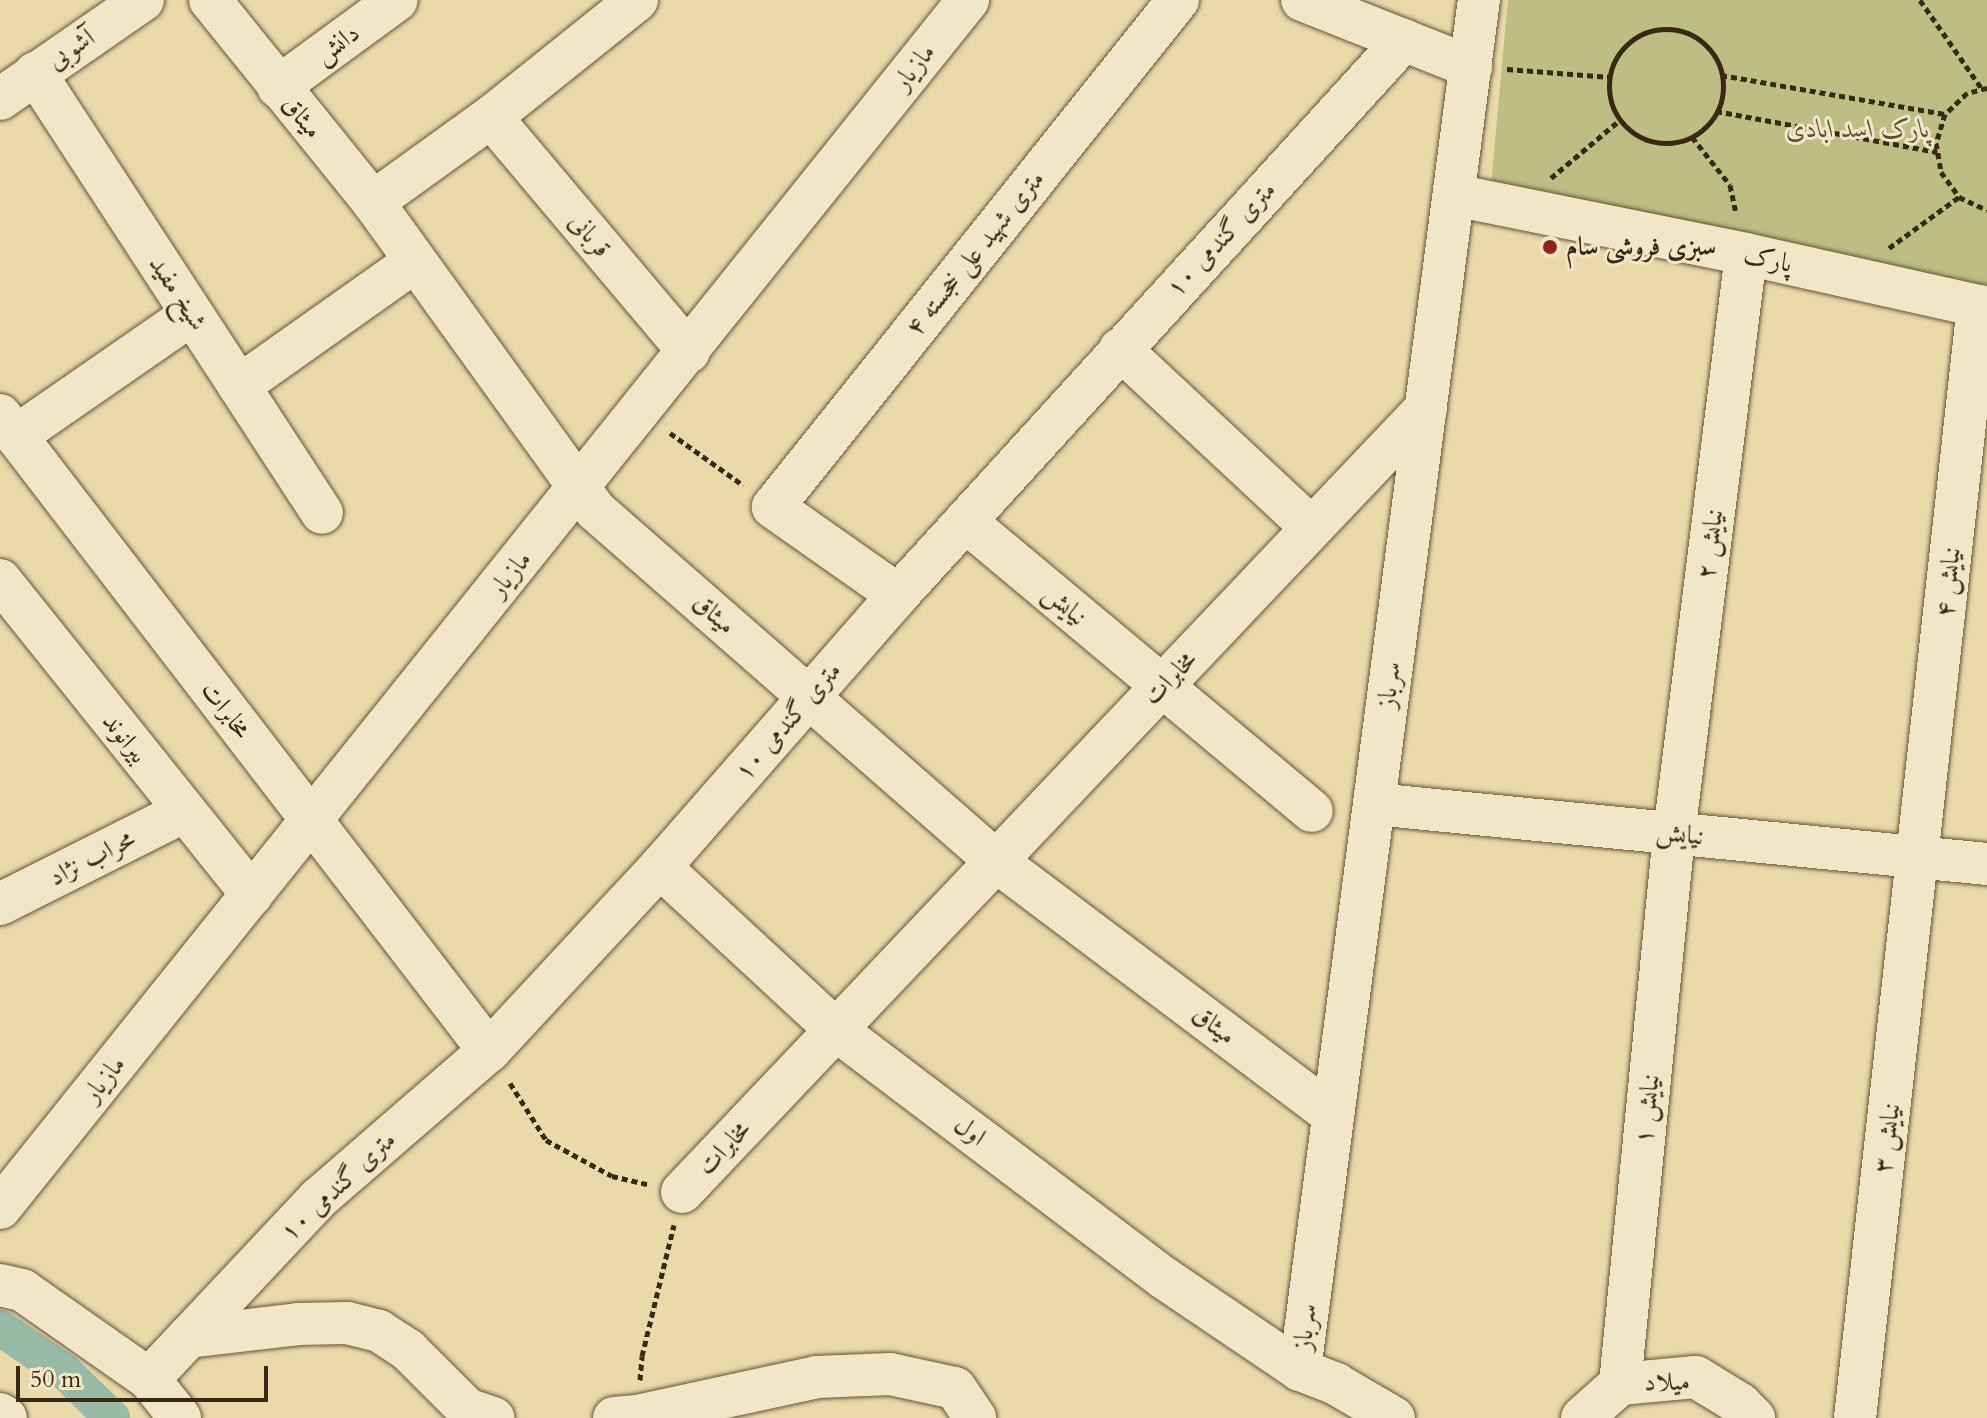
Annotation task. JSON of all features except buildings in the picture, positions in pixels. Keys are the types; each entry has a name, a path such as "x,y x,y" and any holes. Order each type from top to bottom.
{"street":[{"name":"آشوبی","path":"0,99 143,0"},
{"name":"میثاق","path":"210,0 373,202 595,510 996,861 1333,1115"},
{"name":"دانش","path":"278,87 397,0"},
{"path":"373,202 491,117 637,0"},
{"name":"مازیار","path":"0,1208 641,412 968,0"},
{"name":"۴ متری شهید علی خجسته","path":"773,507 1178,0"},
{"path":"1302,0 1471,67"},
{"name":"سرباز","path":"1331,1391 1333,1115 1479,0"},
{"name":"۱۰ متری گندمی","path":"149,1379 319,1198 489,1051 660,867 898,595 1404,40"},
{"name":"شیخ مفید","path":"35,73 322,513"},
{"name":"قربانی","path":"491,117 689,352"},
{"name":"پارک","path":"1454,195 1746,254 1982,307"},
{"name":"نیایش ۲","path":"1674,834 1746,254"},
{"path":"239,386 414,262"},
{"name":"نیایش ۴","path":"1919,857 1982,307"},
{"path":"8,425 192,314"},
{"path":"1120,349 1312,528"},
{"name":"مخابرات","path":"682,1192 1426,408"},
{"name":"مخابرات","path":"8,425 489,1051"},
{"path":"773,507 898,595"},
{"name":"نیایش","path":"965,521 1312,811"},
{"name":"بیرانوند","path":"0,580 183,812 252,894"},
{"name":"نیایش","path":"1374,804 1987,864"},
{"name":"محراب نژاد","path":"0,904 183,812"},
{"name":"نیایش ۱","path":"1620,1384 1674,834"},
{"name":"نیایش ۳","path":"1855,1418 1919,857"},
{"name":"اول","path":"660,867 836,1030 1164,1278 1331,1391"},
{"path":"0,1285 22,1290 149,1379 180,1418"},
{"path":"188,1337 298,1324 347,1323 379,1331 408,1350 467,1409 493,1418"},
{"path":"625,1417 817,1377 890,1374 955,1388 975,1418"},
{"name":"میلاد","path":"1582,1418 1620,1384 1696,1377 1740,1404 1754,1418"},
{"path":"1331,1391 1394,1418"},
{"path":"0,1414 6,1418"}],"path":[{"path":"1920,0 1985,88 1967,93 1945,114 1936,143 1941,172 1959,197 1987,210"},
{"path":"1662,28 1684,32 1703,43 1717,60 1721,75 1720,104 1709,124 1692,137 1670,143 1648,140 1628,129 1614,111 1609,90 1610,77 1623,48 1640,34 1662,28"},
{"path":"1471,67 1610,77"},
{"path":"1721,75 1945,114"},
{"path":"1716,111 1937,152"},
{"path":"1515,208 1621,119"},
{"path":"1692,137 1730,185 1746,254"},
{"path":"1849,277 1959,197"},
{"path":"641,412 773,507"},
{"name":"مخابرات","path":"489,1051 546,1140 612,1176 682,1192"},
{"path":"625,1417 682,1192"}],"green space":[{"name":"پارک اسد ابادی","path":"1508,0 1987,0 1987,287 1491,185"}],"waterway":[{"path":"0,1328 65,1372 112,1418"}],"place":[{"name":"سبزی فروشی سام","path":"1550,247"}]}
